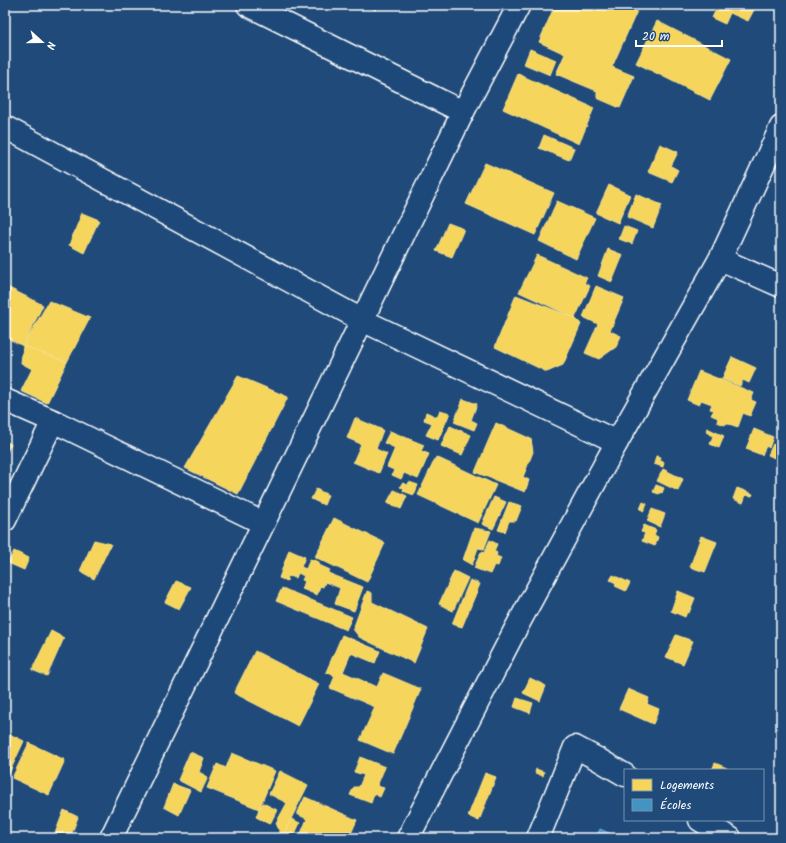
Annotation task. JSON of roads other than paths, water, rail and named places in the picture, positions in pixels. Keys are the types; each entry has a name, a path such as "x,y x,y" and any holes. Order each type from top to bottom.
{"street":[{"path":"111,838 463,112 519,5"},
{"path":"251,6 463,112"},
{"path":"5,126 362,320 617,442"},
{"path":"408,838 515,630 617,442 720,259 781,127"},
{"path":"720,259 781,286"},
{"path":"5,400 53,421 263,523"},
{"path":"5,520 53,421"},
{"path":"538,838 575,747 624,774"},
{"path":"702,821 730,838"}]}
